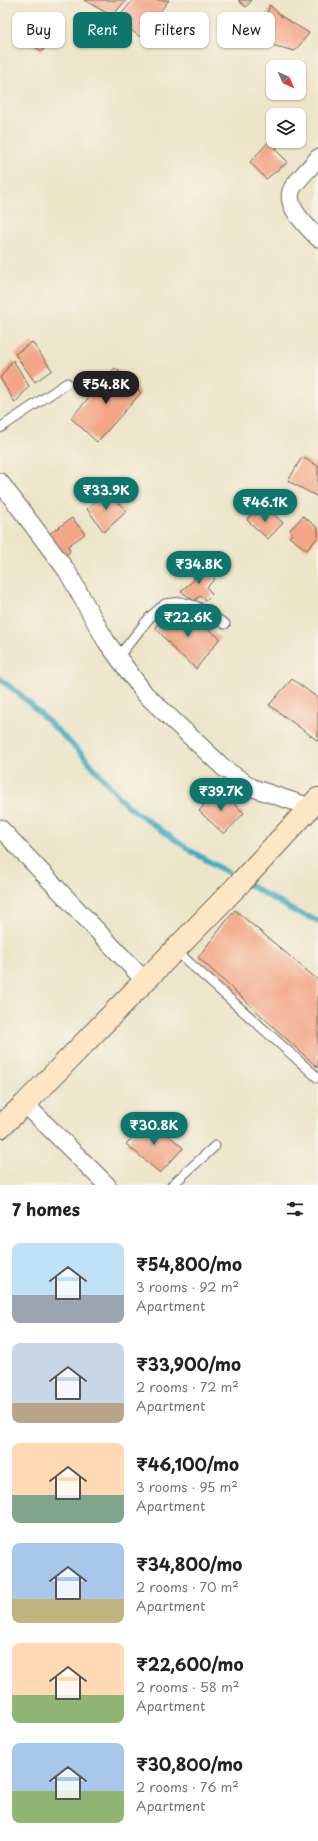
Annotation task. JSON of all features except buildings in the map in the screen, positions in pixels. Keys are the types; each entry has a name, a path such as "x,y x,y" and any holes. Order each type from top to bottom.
{"main road":[{"path":"0,1127 25,1104 242,881 314,803"}],"street":[{"path":"318,158 292,189 290,203 303,223 318,238"},
{"path":"0,482 67,571 106,641 145,694 225,769 253,788 314,803"},
{"path":"0,828 144,980"},
{"path":"25,1104 107,1185"}],"lane":[{"path":"0,428 66,383"},
{"path":"118,657 150,617 165,604 181,602 196,606 226,624"},
{"path":"174,950 318,1078"},
{"path":"172,1185 215,1146"}],"waterway":[{"path":"0,679 21,695 82,754 126,805 191,851 239,879"},
{"path":"246,883 296,912 318,921"}]}
